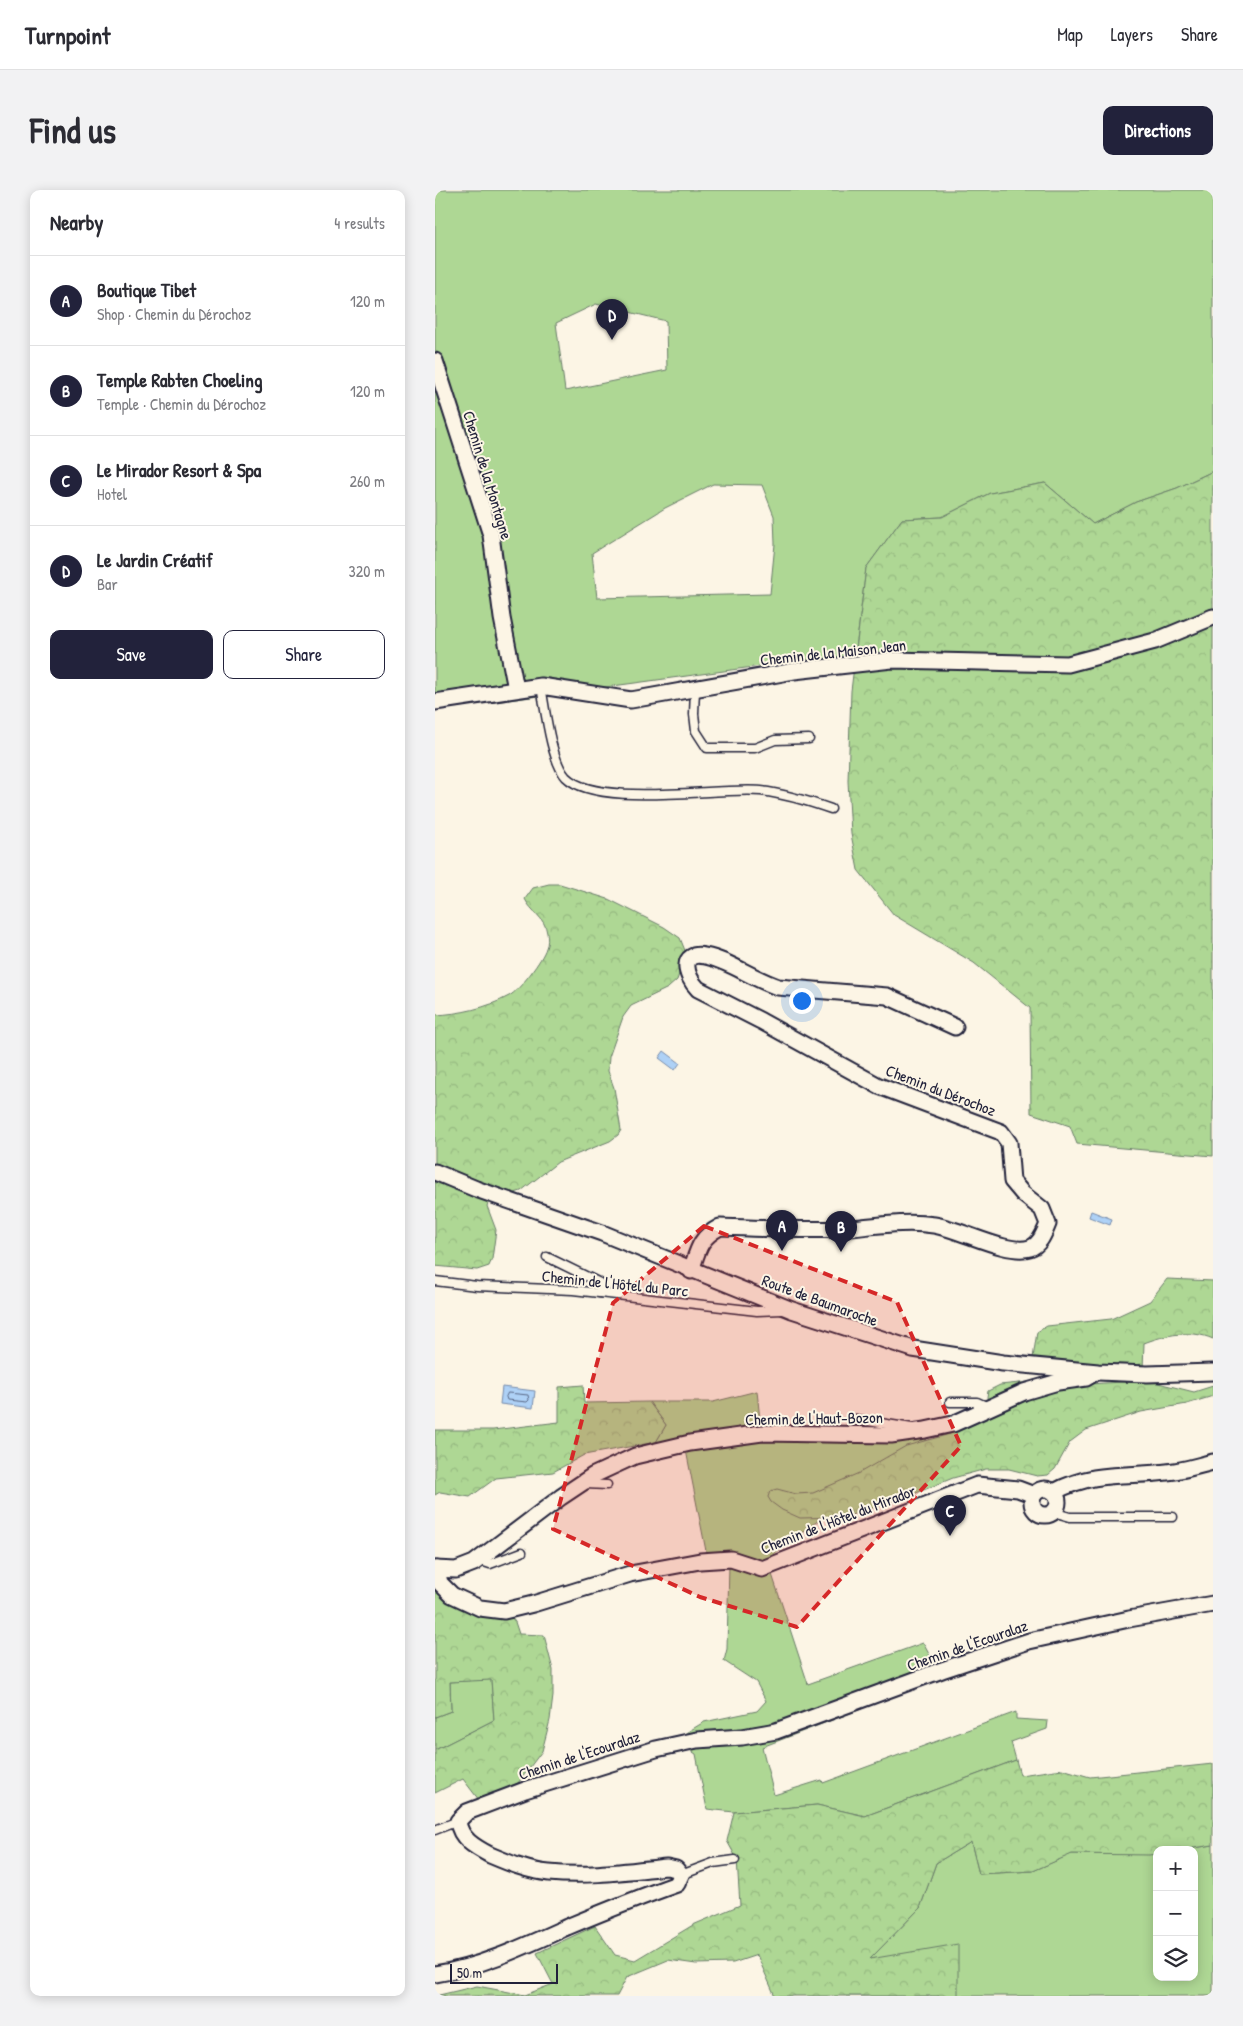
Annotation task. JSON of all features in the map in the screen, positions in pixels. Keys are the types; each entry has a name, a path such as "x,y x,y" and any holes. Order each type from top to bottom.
{"street":[{"name":"Chemin de la Montagne","path":"435,361 491,535 502,618 516,689"},
{"name":"Chemin de la Maison Jean","path":"435,702 541,686 631,700 794,671 892,660 1068,664 1155,641 1213,617"},
{"name":"Chemin du Dérochoz","path":"691,1271 700,1246 708,1233 720,1227 837,1229 916,1223 949,1228 1016,1249 1031,1248 1042,1238 1048,1224 1042,1209 1023,1194 1012,1181 1009,1143 1001,1132 879,1086 761,1021 698,989 692,983 686,970 686,964 692,958 704,956 711,958 761,982 778,987 887,996 955,1027"},
{"name":"Route de Baumaroche","path":"435,1172 476,1189 602,1233 691,1271 792,1310 913,1349 1003,1363 1098,1372 1147,1374 1213,1372"},
{"name":"Chemin de l'Haut-Bozon","path":"436,1569 456,1570 478,1560 594,1475 635,1456 690,1444 762,1433 891,1435 921,1430 953,1424 1024,1392 1058,1382 1086,1378 1098,1372"},
{"path":"1054,1492 1070,1483 1095,1476 1175,1471 1213,1462"},
{"name":"Chemin de l'Hôtel du Mirador","path":"436,1569 440,1583 452,1595 480,1608 504,1611 630,1574 700,1561 731,1559 762,1569 977,1485 1018,1489 1034,1495"},
{"path":"1043,1489 1054,1492 1057,1496 1058,1504 1053,1512 1045,1515 1038,1513 1031,1503 1034,1495 1043,1489"},
{"name":"Chemin de l'Ecouralaz","path":"458,1820 467,1812 525,1790 656,1748 697,1740 742,1737 776,1732 942,1670 1029,1641 1129,1619 1213,1604"},
{"path":"435,1974 455,1971 526,1946 646,1895 677,1884 681,1875 677,1869 667,1867 591,1874 565,1874 547,1873 513,1865 476,1848 459,1831 458,1820"}],"lane":[{"path":"541,686 551,738 559,766 575,784 585,788 644,795 761,791 787,796 831,809"},
{"path":"695,689 694,714 696,731 707,748 755,748 775,740 809,739"},
{"path":"547,1257 600,1283 599,1293"},
{"name":"Chemin de l'Hôtel du Parc","path":"435,1281 477,1286 599,1293 741,1310 792,1310"},
{"path":"950,1402 977,1402 990,1408"},
{"path":"855,1418 921,1430"},
{"path":"581,1484 607,1485"},
{"path":"1053,1512 1070,1517 1173,1517"},
{"path":"478,1560 489,1564 522,1552"},
{"path":"435,1830 458,1820"},
{"path":"681,1875 713,1863 735,1860"}],"highlighted area":[{"path":"704,1226 897,1302 961,1446 797,1627 700,1597 553,1529 613,1303"}],"green space":[{"path":"435,190 1213,190 1213,471 1177,488 1136,502 1093,524 1045,483 990,493 942,517 902,519 866,568 855,657 805,660 435,710","holes":["596,304 666,321 667,370 565,391 556,323","713,484 762,485 774,516 775,544 770,594 597,598 592,553 665,508"]},
{"path":"1213,471 1213,1156 1077,1144 1070,1126 1031,1113 1030,1008 974,963 894,915 858,870 851,834 848,781 851,691 866,568 902,519 942,517 990,493 1045,483 1093,524 1136,502 1177,488"},
{"path":"549,884 560,884 608,899 664,927 680,938 686,953 677,980 668,988 631,1006 623,1017 609,1057 608,1071 614,1088 621,1130 618,1135 610,1141 558,1162 521,1191 489,1201 487,1206 496,1230 492,1259 489,1266 477,1270 435,1266 435,1015 463,1012 492,1004 509,996 524,982 544,953 548,938 544,923 525,899 533,888"},
{"path":"1167,1279 1213,1281 1213,1339 1196,1334 1178,1334 1144,1343 1143,1369 1033,1358 1037,1332 1047,1326 1111,1319 1150,1301"},
{"path":"1048,1380 1090,1384 1154,1382 1194,1392 1213,1386 1213,1396 1187,1404 1141,1412 1086,1430 1070,1442 1055,1469 1048,1475 1037,1476 1009,1469 986,1469 953,1478 904,1498 845,1517 800,1518 782,1510 771,1502 768,1497 770,1491 777,1489 796,1494 813,1493 859,1473 906,1446 950,1434 988,1417 991,1413 987,1397 988,1391 1000,1385"},
{"path":"583,1385 584,1403 649,1402 666,1425 656,1442 584,1455 553,1472 496,1478 470,1497 440,1492 435,1495 435,1430 493,1430 559,1422 559,1387"},
{"path":"757,1391 761,1429 891,1430 951,1421 767,1559 808,1684 923,1643 942,1678 762,1747 774,1795 822,1780 823,1783 1016,1712 1016,1719 1048,1721 1047,1729 1011,1742 1016,1760 865,1816 817,1805 734,1812 707,1809 696,1754 674,1740 704,1722 757,1711 766,1701 756,1682 724,1661 727,1649 729,1564 706,1551 686,1450 656,1442 666,1425 649,1402 713,1402"},
{"path":"435,1579 482,1604 504,1608 515,1622 519,1634 544,1635 553,1670 553,1696 550,1720 542,1751 518,1783 479,1800 463,1779 435,1793 435,1750 494,1720 491,1680 450,1682 451,1711 435,1717"},
{"path":"491,1679 494,1720 435,1750 435,1717 451,1711 450,1682"},
{"path":"1016,1760 1020,1775 1062,1769 1090,1777 1213,1764 1213,1845 1198,1847 1153,1846 1153,1854 1149,1855 1072,1854 1033,1871 979,1874 971,1842 936,1863 920,1908 870,1959 958,1944 958,1996 775,1996 757,1955 733,1963 696,1964 668,1960 627,1977 617,1996 435,1996 477,1986 525,1995 553,1984 537,1953 595,1926 615,1955 635,1960 693,1925 740,1905 737,1859 727,1841 734,1812 817,1805 865,1816"},
{"path":"971,1842 979,1874 1033,1871 1071,1854 1153,1854 1153,1981 1198,1981 1198,1847 1213,1845 1213,1996 846,1996 869,1960 920,1908 936,1863"}],"water":[{"path":"664,1051 680,1063 675,1070 659,1058"},
{"path":"1091,1211 1112,1219 1110,1225 1089,1217"},
{"path":"502,1387 535,1391 533,1408 500,1404"}],"place":[{"name":"Le Jardin Créatif","path":"612,340"},
{"name":"Boutique Tibet","path":"782,1251"},
{"name":"Temple Rabten Choeling","path":"841,1252"},
{"name":"Le Mirador Resort & Spa","path":"950,1536"}]}
